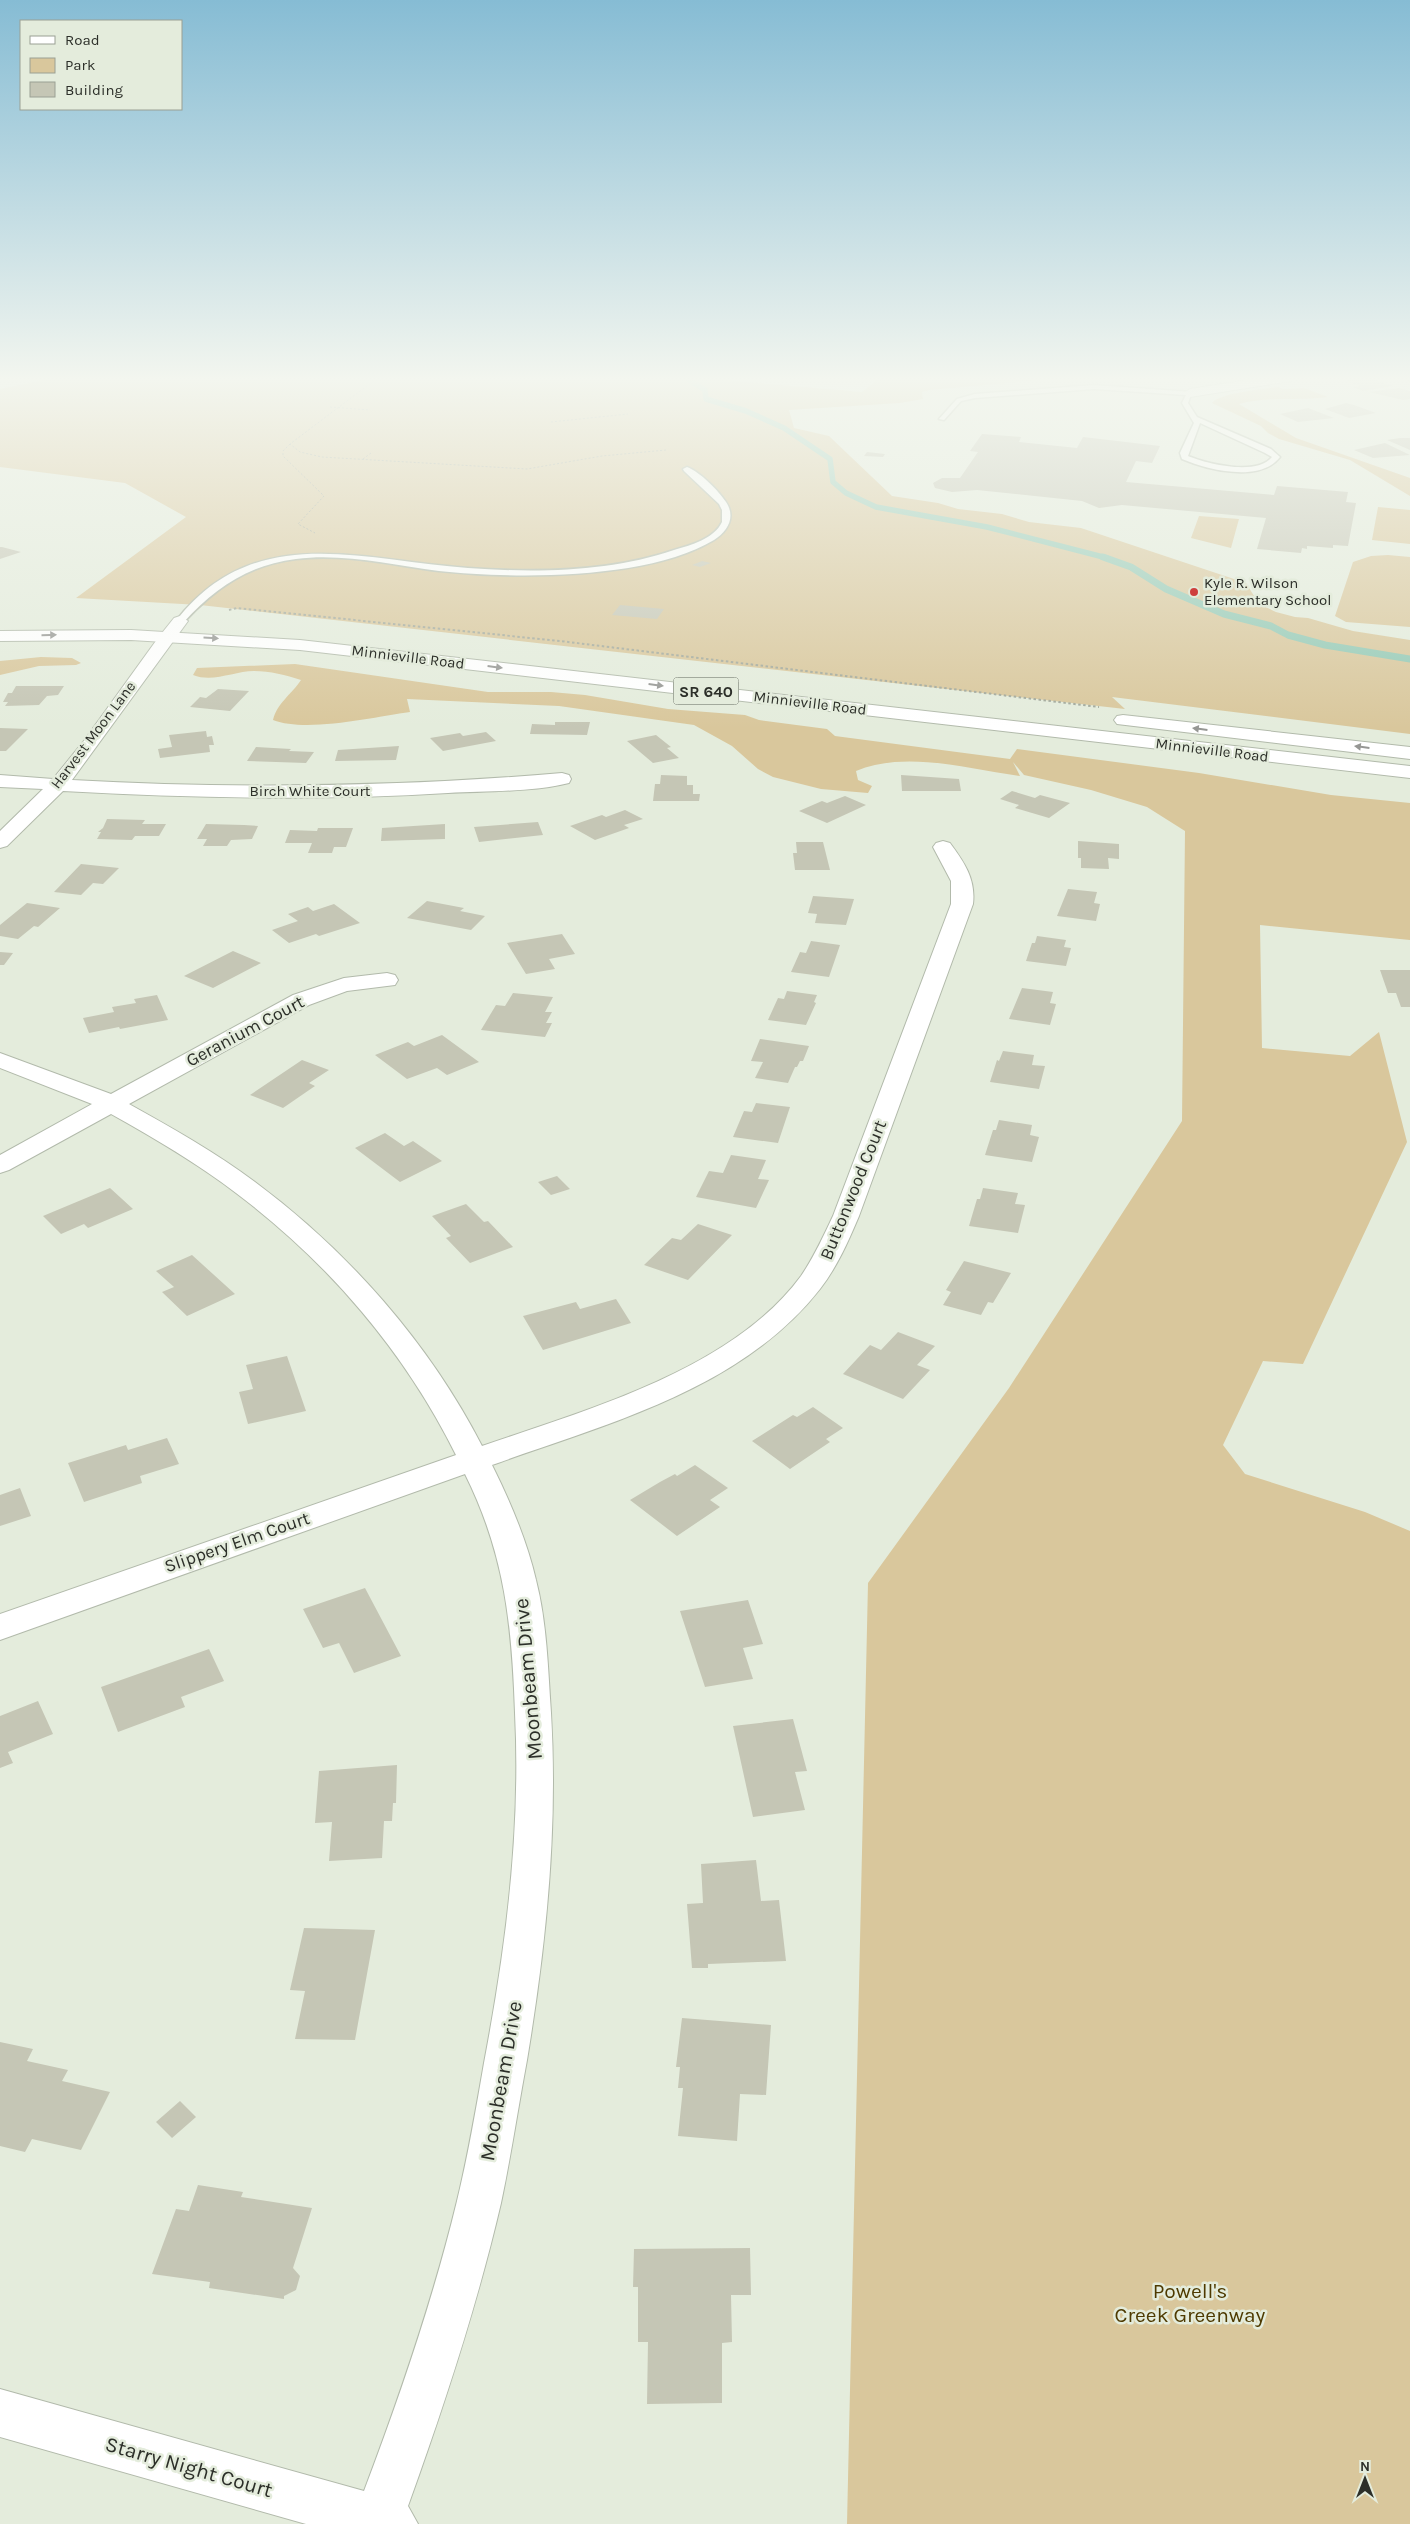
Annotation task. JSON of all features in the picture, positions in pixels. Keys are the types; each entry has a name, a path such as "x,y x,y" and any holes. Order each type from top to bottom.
{"street":[{"path":"0,620 201,622"},
{"name":"Harvest Moon Lane","path":"0,842 58,785 180,621"},
{"name":"Minnieville Road","path":"0,636 168,636 330,648 1410,772"},
{"name":"Minnieville Road","path":"1102,712 1410,753"},
{"name":"Birch White Court","path":"0,781 205,791 312,792 402,790 562,779"},
{"name":"Buttonwood Court","path":"475,1461 671,1388 725,1358 759,1334 784,1313 813,1279 829,1254 846,1216 962,904 964,895 961,875 943,848"},
{"name":"Geranium Court","path":"0,1165 301,1000 344,985 387,980"},
{"name":"Moonbeam Drive","path":"0,1060 60,1082 110,1104 166,1134 228,1173 286,1218 340,1270 397,1335 436,1391 475,1461 516,1565 527,1627 536,1740 532,1868 515,2013 479,2201 429,2377 383,2523"},
{"name":"Slippery Elm Court","path":"0,1627 364,1497 475,1461"},
{"name":"Starry Night Court","path":"0,2413 383,2523"}],"lane":[{"path":"180,621 214,586 249,569 294,557 345,555 437,568 518,572 594,568 671,554 704,542 718,534 726,525 725,508 713,494"}],"path":[{"path":"320,494 324,498 298,524 348,545 345,555"},
{"path":"228,610 237,608 483,632 1102,712"}],"green space":[{"path":"144,494 890,494 892,496 938,503 958,509 1002,514 1029,522 1081,528 1246,583 1259,604 1276,612 1308,618 1353,631 1410,640 1410,734 1112,697 1125,709 200,605 76,598 186,517"},
{"path":"1378,507 1410,510 1410,544 1372,540"},
{"path":"1199,516 1239,519 1231,548 1191,538"},
{"path":"1371,556 1410,557 1410,627 1346,622 1335,616 1353,562"},
{"path":"41,657 72,658 81,663 76,665 39,666 0,675 0,661"},
{"name":"Powell's Creek Greenway","path":"295,664 488,692 551,692 585,695 668,709 745,715 759,720 827,729 835,736 1010,759 1017,749 1199,773 1331,795 1410,803 1410,940 1260,925 1262,1048 1350,1056 1379,1032 1407,1142 1303,1364 1263,1361 1223,1445 1245,1474 1365,1512 1410,1531 1410,2524 847,2524 868,1583 1009,1388 1182,1121 1185,831 1147,807 1091,790 1024,775 1013,762 1020,776 937,763 895,762 875,765 856,771 858,780 872,786 868,793 821,789 773,777 758,769 732,746 694,725 559,706 407,699 410,712 340,723 287,724 273,720 281,704 301,680 260,671 208,678 193,675 197,668"}],"building":[{"path":"1013,494 1348,494 1346,502 1356,503 1348,546 1333,545 1333,548 1307,546 1307,549 1302,548 1301,553 1257,549 1266,518 1122,505 1099,508 1082,501"},
{"path":"0,547 2,547 21,552 0,559"},
{"path":"702,561 711,563 700,567 692,565"},
{"path":"620,605 664,609 657,619 612,615"},
{"path":"16,686 64,686 58,695 47,696 39,705 5,706 8,702 3,702 8,693 12,693"},
{"path":"218,689 249,691 230,711 190,707 200,697 206,698"},
{"path":"555,722 590,722 587,735 530,734 532,724 555,725"},
{"path":"0,728 28,729 6,751 0,751"},
{"path":"206,731 207,737 212,736 214,745 209,745 210,752 160,758 158,749 172,747 169,735"},
{"path":"486,732 496,741 443,751 430,738 460,733 463,736"},
{"path":"656,735 671,747 667,748 679,758 653,763 627,741"},
{"path":"399,746 396,760 335,761 338,750"},
{"path":"256,747 314,752 306,763 247,761"},
{"path":"661,775 687,776 687,785 693,785 693,794 700,794 699,801 653,801 655,784 660,784"},
{"path":"901,775 959,779 961,791 902,791"},
{"path":"1012,791 1035,798 1040,795 1070,803 1049,818 1015,808 1019,805 1000,799"},
{"path":"845,796 866,805 827,823 799,811 822,801 827,803"},
{"path":"625,810 643,819 624,825 629,828 595,840 570,826 602,815 606,817"},
{"path":"107,819 145,820 142,824 166,824 159,836 135,836 132,840 97,839 101,832 98,832 103,828"},
{"path":"538,822 543,835 479,842 474,827"},
{"path":"206,824 258,826 252,839 231,840 227,846 203,846 207,839 197,839"},
{"path":"445,824 445,839 381,841 382,828"},
{"path":"318,828 353,828 346,847 334,847 332,853 308,853 312,843 285,843 290,830 317,831"},
{"path":"1078,841 1119,844 1119,859 1108,858 1109,869 1081,868 1081,858 1078,858"},
{"path":"796,842 823,842 830,870 795,870 793,853 797,853"},
{"path":"81,864 119,868 103,884 93,883 81,895 54,892"},
{"path":"1068,889 1097,892 1094,903 1100,904 1096,921 1057,916"},
{"path":"813,896 854,899 846,925 815,923 817,914 808,913"},
{"path":"427,901 464,908 460,911 485,916 471,930 407,918"},
{"path":"27,903 60,908 38,927 34,926 18,939 0,936 0,925"},
{"path":"334,904 360,923 289,943 272,930 298,921 288,914 308,907 313,911"},
{"path":"562,934 575,954 549,959 555,969 526,974 507,943"},
{"path":"1037,936 1066,940 1064,947 1071,948 1066,966 1026,961 1032,943 1035,943"},
{"path":"811,941 840,945 829,977 791,972 800,952 806,953"},
{"path":"233,951 261,963 213,988 184,976"},
{"path":"0,952 13,953 4,965 0,965"},
{"path":"1380,970 1410,970 1410,1007 1401,1007 1396,993 1388,993"},
{"path":"1022,988 1053,992 1050,1003 1056,1004 1050,1025 1009,1019"},
{"path":"787,991 817,995 814,1002 816,1003 806,1025 768,1020 778,998 784,999"},
{"path":"513,993 553,997 545,1012 552,1012 546,1023 552,1023 545,1037 481,1030 496,1005 505,1006"},
{"path":"157,995 168,1020 89,1033 83,1018 114,1012 112,1007 136,1003 134,999"},
{"path":"442,1035 479,1062 447,1075 437,1068 407,1079 375,1055 408,1042 414,1046"},
{"path":"760,1039 809,1046 803,1061 800,1061 797,1067 795,1067 788,1083 755,1078 763,1062 751,1061"},
{"path":"1003,1051 1034,1055 1032,1065 1045,1066 1039,1089 990,1082 997,1060 999,1061"},
{"path":"302,1060 329,1070 309,1083 315,1086 283,1108 250,1095"},
{"path":"756,1103 790,1107 778,1143 733,1137 744,1111 752,1112"},
{"path":"999,1120 1032,1125 1030,1135 1039,1137 1032,1162 985,1155 993,1130 996,1130"},
{"path":"385,1133 404,1146 413,1141 442,1161 400,1182 355,1148"},
{"path":"731,1155 766,1160 758,1179 769,1180 756,1208 696,1197 709,1171 723,1173"},
{"path":"557,1176 570,1189 551,1195 538,1182"},
{"path":"110,1188 133,1209 88,1228 84,1224 61,1234 43,1216"},
{"path":"983,1188 1018,1193 1015,1204 1025,1205 1018,1233 969,1226 977,1199 980,1199"},
{"path":"466,1204 484,1222 488,1221 513,1247 470,1263 446,1238 451,1236 432,1216"},
{"path":"698,1224 732,1235 688,1280 644,1265 672,1238 681,1240"},
{"path":"192,1255 235,1294 187,1316 162,1292 174,1287 156,1271"},
{"path":"964,1261 1011,1273 993,1303 988,1302 981,1315 943,1305 951,1292 946,1290"},
{"path":"616,1299 631,1323 543,1350 523,1316 576,1302 580,1309"},
{"path":"898,1332 935,1346 917,1365 930,1370 903,1399 843,1374 870,1345 881,1350"},
{"path":"287,1356 306,1411 248,1424 239,1392 253,1389 246,1365"},
{"path":"813,1407 843,1428 826,1439 830,1442 790,1469 752,1441 793,1415 797,1417"},
{"path":"167,1438 179,1464 140,1476 142,1483 84,1502 68,1463 126,1445 128,1450"},
{"path":"695,1465 728,1488 710,1500 720,1507 677,1536 630,1500 660,1482 675,1474 677,1476"},
{"path":"20,1488 31,1516 0,1526 0,1495"},
{"path":"365,1588 401,1656 354,1673 339,1643 323,1648 303,1609"},
{"path":"748,1600 763,1644 743,1648 753,1679 705,1687 680,1611"},
{"path":"209,1649 224,1681 181,1697 185,1707 118,1732 101,1687"},
{"path":"38,1701 53,1734 8,1752 13,1763 0,1768 0,1716"},
{"path":"793,1719 807,1771 795,1772 805,1810 753,1817 733,1726"},
{"path":"397,1765 396,1803 393,1803 392,1821 384,1821 382,1858 329,1861 332,1822 315,1823 319,1771"},
{"path":"756,1860 761,1901 779,1900 786,1961 708,1964 708,1968 692,1968 687,1904 703,1903 701,1864"},
{"path":"304,1928 375,1930 355,2040 295,2039 305,1991 290,1990"},
{"path":"682,2018 771,2025 766,2095 740,2094 737,2141 678,2136 683,2088 678,2088 680,2067 676,2067"},
{"path":"0,2042 33,2049 27,2061 68,2070 62,2081 110,2092 81,2150 32,2139 25,2152 0,2146"},
{"path":"180,2101 196,2117 172,2138 156,2122"},
{"path":"198,2185 243,2192 241,2197 312,2208 293,2268 300,2276 296,2290 284,2296 284,2299 209,2288 210,2282 152,2274 176,2209 189,2211"},
{"path":"750,2248 751,2295 731,2295 732,2342 722,2343 722,2403 647,2404 648,2342 638,2342 638,2287 633,2287 634,2249"}],"waterway":[{"path":"848,494 876,507 987,527 1107,558"},
{"path":"1103,557 1131,567 1166,589 1224,614 1271,626 1288,635 1325,645 1410,659"}],"place":[{"name":"Kyle R. Wilson Elementary School","path":"1194,592"}]}
